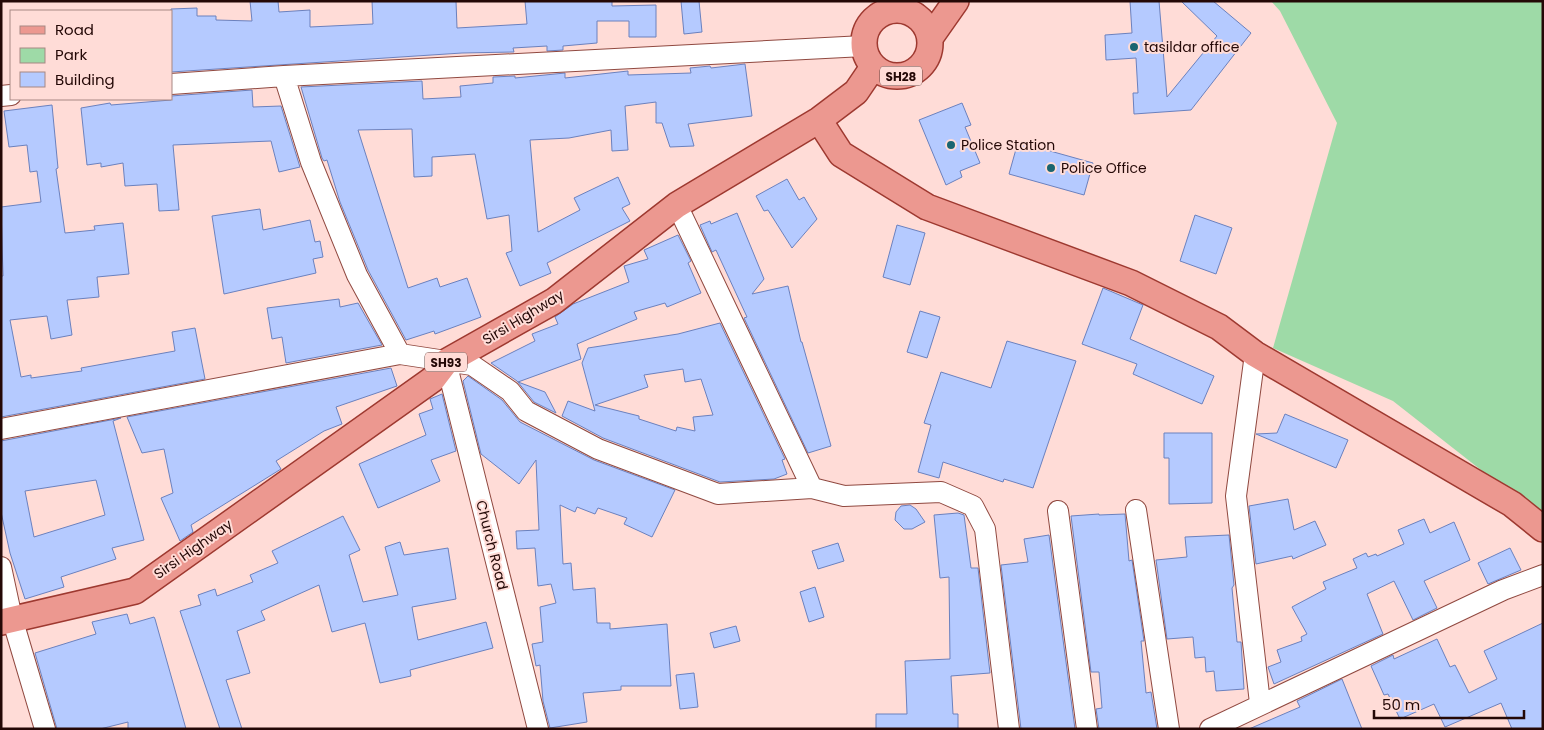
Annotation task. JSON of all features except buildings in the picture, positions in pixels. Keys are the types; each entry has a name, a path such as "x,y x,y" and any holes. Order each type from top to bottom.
{"main road":[{"name":"SH28","path":"868,56 892,76 912,72 926,58 930,38 956,1"},
{"path":"868,56 868,26 894,6 921,20 927,28 930,38"},
{"name":"Sirsi Highway","path":"7,620 135,591 433,379 446,362 554,301 677,205 819,120 856,92 868,56"},
{"path":"819,120 840,154 927,207 1131,283 1220,327 1255,354 1512,504 1543,529"}],"street":[{"path":"172,84 284,76 868,56"},
{"path":"284,76 311,162 357,275 400,354"},
{"path":"677,205 812,488"},
{"path":"1,429 400,354 472,365 510,391 526,411 598,449 718,494 812,488 844,496 941,492 973,506 985,529 1009,729"},
{"path":"1255,354 1236,496 1260,703"},
{"name":"Church Road","path":"446,362 538,729"},
{"path":"1136,510 1169,729"},
{"path":"1058,511 1087,729"},
{"path":"1,567 7,620 44,729"},
{"path":"1210,729 1260,703 1503,590 1543,575"}],"green space":[{"path":"1271,1 1543,1 1543,521 1537,514 1393,401 1273,348 1337,123 1280,11"}],"place":[{"name":"tasildar office","path":"1134,47"},
{"name":"Police Station","path":"951,145"},
{"name":"Police Office","path":"1051,168"}]}
